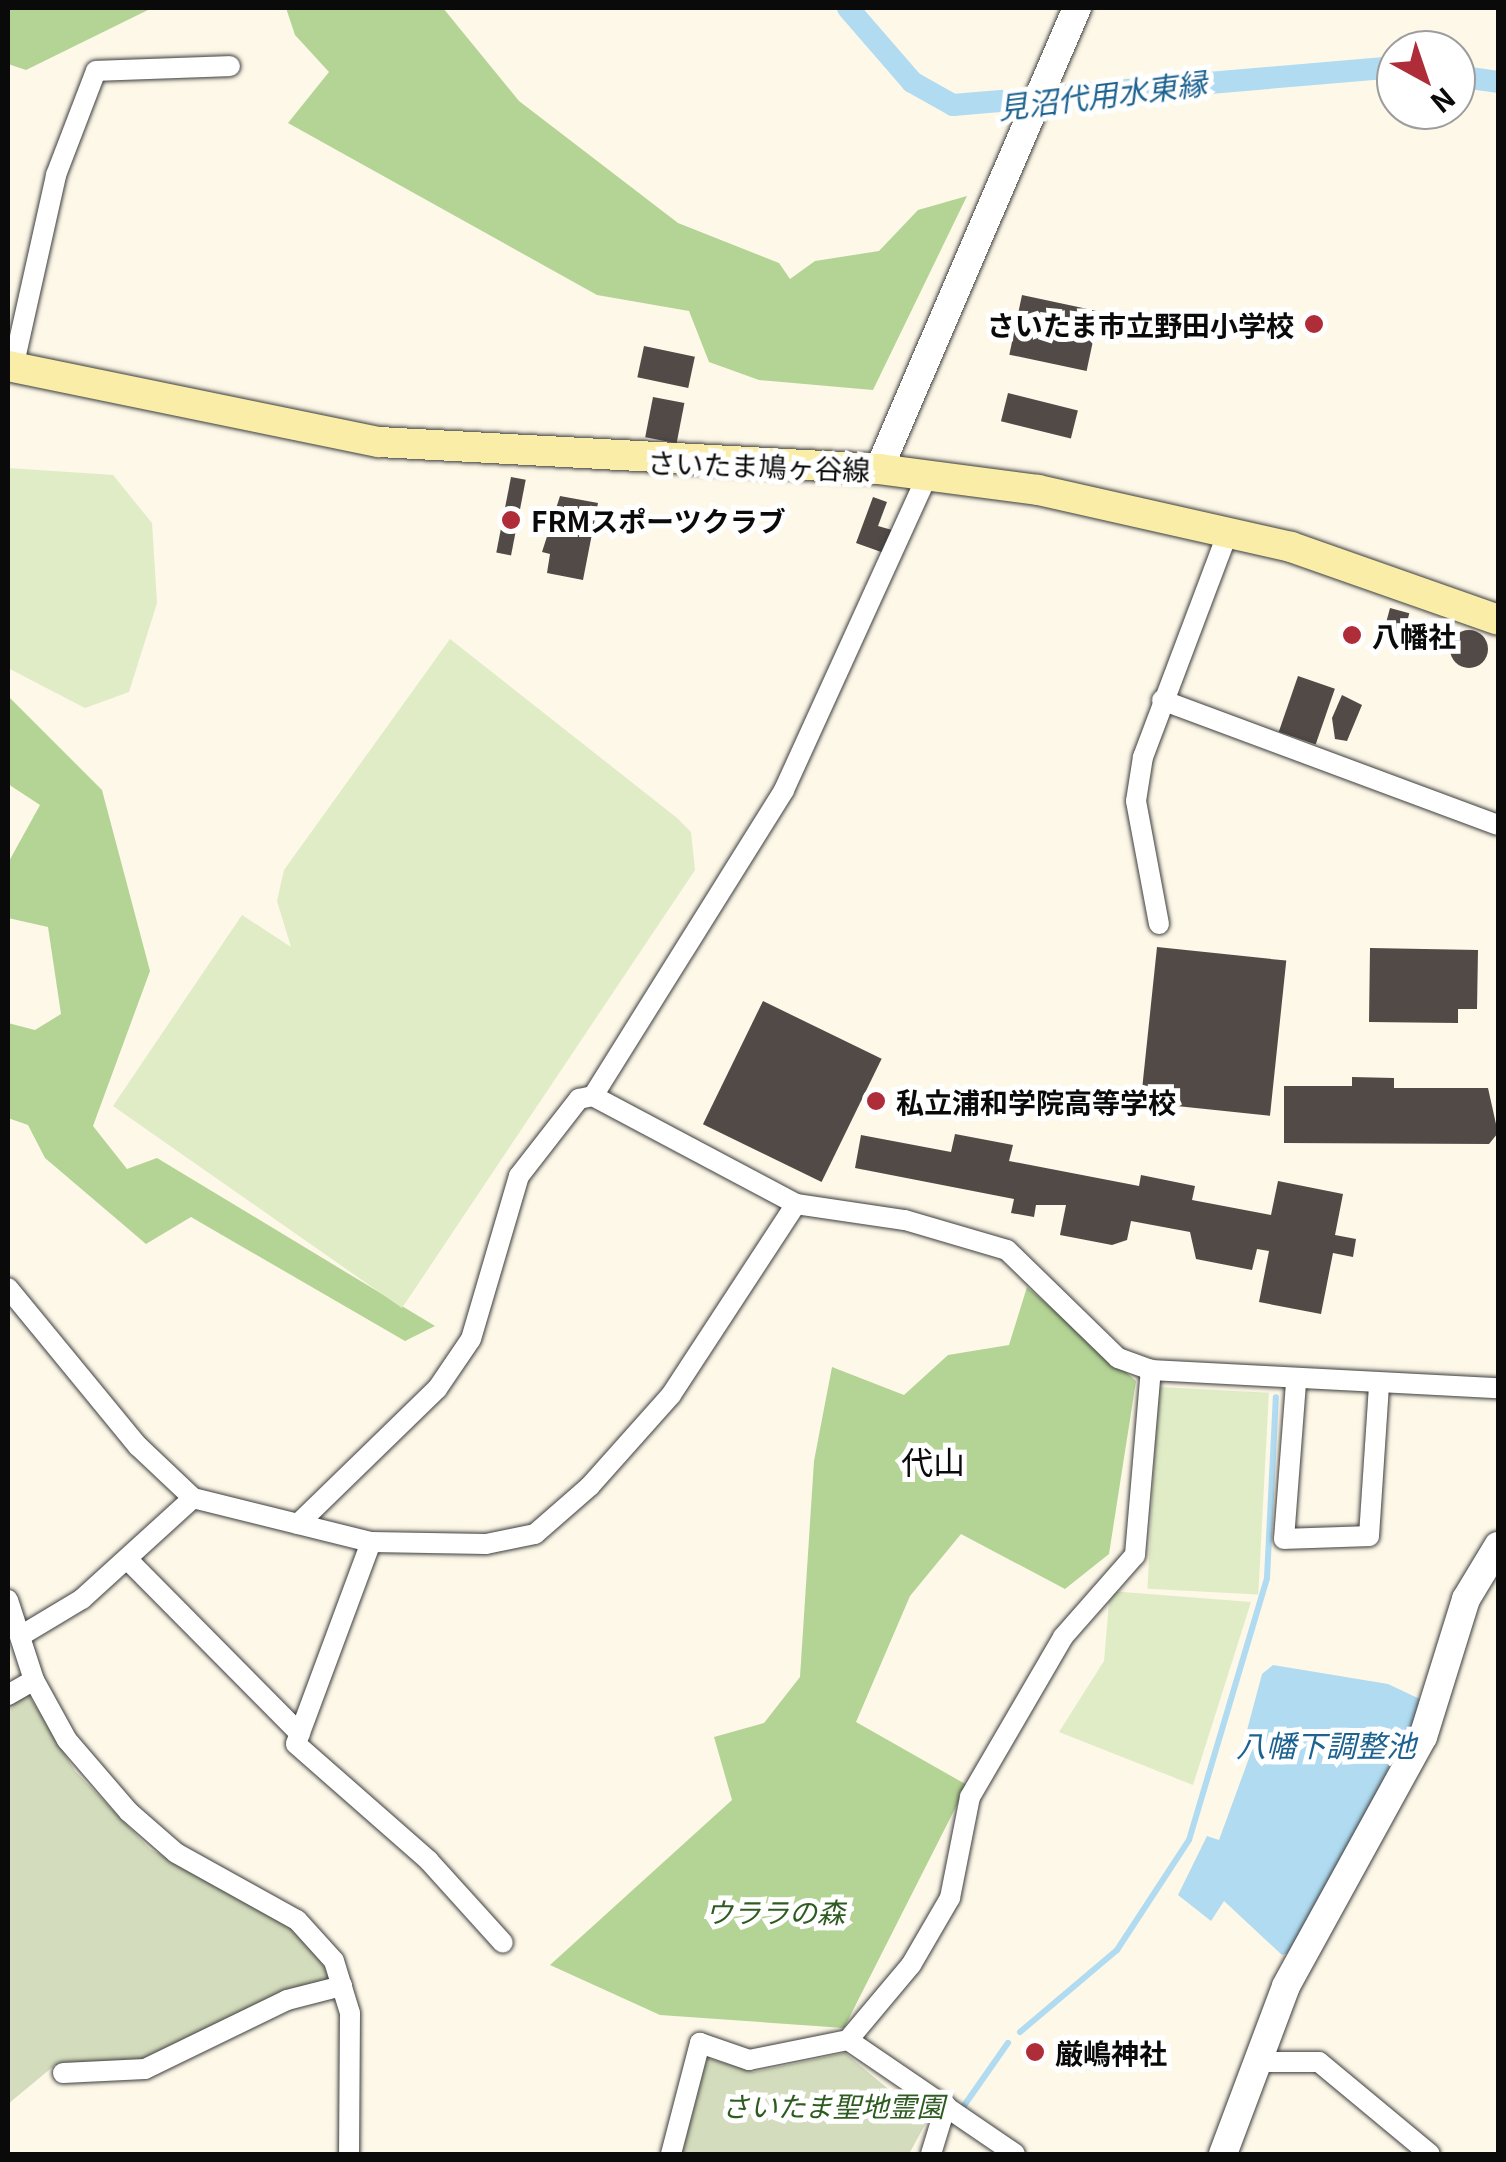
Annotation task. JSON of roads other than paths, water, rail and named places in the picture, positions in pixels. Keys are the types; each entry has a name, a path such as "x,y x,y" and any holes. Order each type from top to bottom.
{"main road":[{"name":"さいたま鳩ヶ谷線","path":"10,367 379,442 928,474 1229,530 1498,620"}],"street":[{"path":"880,469 1077,8"},
{"path":"10,367 56,175 96,71 230,66"},
{"path":"592,1096 784,790 928,474"},
{"path":"1160,924 1136,801 1162,700 1229,530"},
{"path":"1162,700 1498,824"},
{"path":"298,1524 454,1367 485,1307 519,1176 580,1099 592,1096 796,1204 905,1220 1006,1250 1118,1358 1151,1370 1283,1382 1498,1388"},
{"path":"8,1288 138,1446 193,1498 371,1542 486,1544 535,1534 671,1395 796,1204"},
{"path":"670,2154 700,2043 749,2060 848,2040 912,1964 950,1898 970,1797 1063,1637 1135,1554 1151,1370"},
{"path":"1283,1382 1284,1539 1370,1536 1380,1386"},
{"path":"22,1636 129,1561 193,1498"},
{"path":"371,1542 300,1734 304,1758 428,1862 502,1943"},
{"path":"1223,2154 1286,1986 1423,1737 1466,1599 1498,1546"},
{"path":"129,1561 300,1734"},
{"path":"8,1600 34,1680 67,1740 129,1812 176,1853 297,1920 334,1960 350,2013 349,2154"},
{"path":"8,1695 34,1680"},
{"path":"62,2074 144,2070 287,2000 342,1986"},
{"path":"848,2040 1015,2154"},
{"path":"1258,2062 1319,2062 1430,2154"},
{"path":"930,2154 946,2104"}],"water":[{"name":"八幡下調整池","path":"1273,1665 1388,1684 1424,1701 1294,1951 1282,1955 1224,1901 1211,1921 1178,1895 1207,1836 1219,1840 1256,1739 1246,1734 1262,1674"}],"waterway":[{"name":"見沼代用水東縁","path":"848,8 912,82 953,105 1376,69"},
{"name":"見沼代用水東縁","path":"1476,79 1498,82"},
{"path":"1020,2032 1117,1950 1189,1840 1267,1578 1276,1397"},
{"path":"961,2110 1008,2043"}],"place":[{"name":"さいたま市立野田小学校","path":"1314,324"},
{"name":"FRMスポーツクラブ","path":"511,520"},
{"name":"八幡社","path":"1352,635"},
{"name":"私立浦和学院高等学校","path":"876,1101"},
{"name":"厳嶋神社","path":"1035,2052"}],"district":[{"name":"代山","path":"933,1460"}],"park label":[{"name":"ウララの森","path":"775,1911"},
{"name":"さいたま聖地霊園","path":"833,2105"}]}
